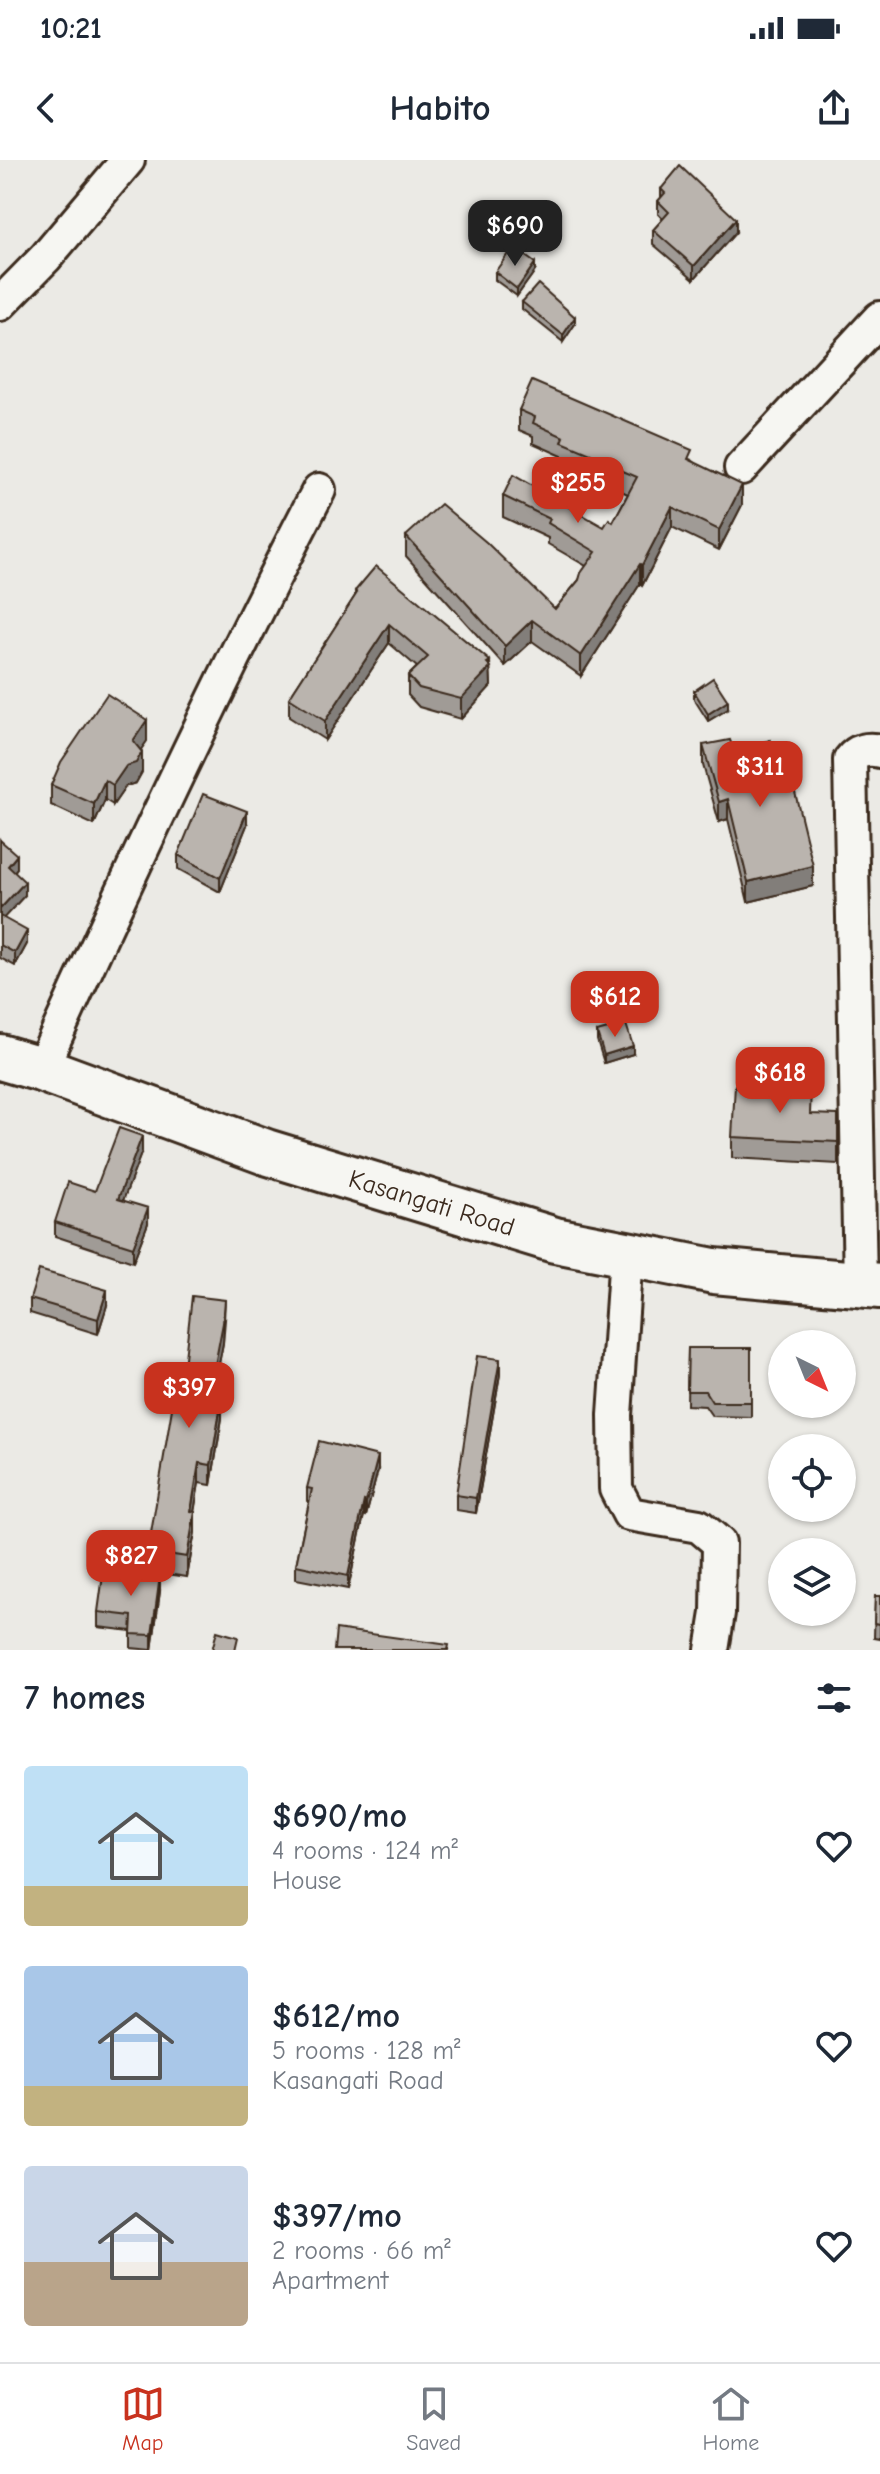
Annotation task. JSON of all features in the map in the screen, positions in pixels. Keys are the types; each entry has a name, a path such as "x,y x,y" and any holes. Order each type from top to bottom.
{"street":[{"path":"0,304 46,257 128,160"},
{"path":"741,468 880,318"},
{"path":"20,1063 115,908 319,490"},
{"path":"870,1285 850,760 862,751 880,751"},
{"name":"Kasangati Road","path":"20,1063 294,1161 555,1240 714,1271 870,1285"},
{"path":"626,1254 615,1415 616,1489 629,1514 699,1526 719,1543 718,1613 712,1650"}],"building":[{"path":"680,166 736,219 694,266 653,230 669,212 658,201 665,193 661,189"},
{"path":"513,247 535,263 517,289 495,272"},
{"path":"538,284 575,317 563,335 522,302"},
{"path":"532,381 692,450 688,459 742,485 719,530 672,507 642,565 581,656 532,620 505,646 406,536 441,504 486,542 555,609 579,580 596,552 548,523 550,519 503,496 513,475 604,527 609,519 613,522 637,477 590,457 591,454 562,442 564,437 533,423 535,417 519,410"},
{"path":"376,566 490,661 487,663 491,667 461,699 419,688 408,676 428,657 389,624 325,721 289,698 357,593 355,591"},
{"path":"713,678 728,701 708,714 694,691"},
{"path":"107,694 147,720 133,741 142,752 136,763 126,766 113,785 105,780 94,804 51,785 61,762"},
{"path":"730,740 734,751 770,740 780,778 791,776 813,866 748,882 728,799 719,802 703,745"},
{"path":"203,794 247,811 220,878 178,855"},
{"path":"0,840 17,855 8,866 25,882 0,909"},
{"path":"0,916 27,931 15,953 0,945"},
{"path":"626,1024 633,1046 604,1055 597,1032"},
{"path":"735,1085 811,1089 810,1114 838,1115 838,1142 732,1137"},
{"path":"119,1128 142,1136 118,1199 148,1208 133,1247 55,1222 68,1182 95,1191"},
{"path":"39,1270 107,1290 98,1319 30,1299"},
{"path":"192,1296 225,1300 210,1391 222,1398 211,1465 199,1463 187,1557 148,1551 179,1367 184,1367"},
{"path":"688,1348 751,1348 751,1402 712,1402 705,1391 687,1391"},
{"path":"477,1356 500,1359 476,1498 456,1495"},
{"path":"319,1441 378,1456 364,1501 348,1576 296,1565 312,1489 307,1488"},
{"path":"104,1568 160,1576 152,1635 131,1634 132,1616 98,1612"},
{"path":"875,1596 880,1596 880,1624 874,1623"},
{"path":"336,1629 449,1645 448,1650 334,1650"},
{"path":"217,1631 238,1637 235,1650 212,1650"}]}
